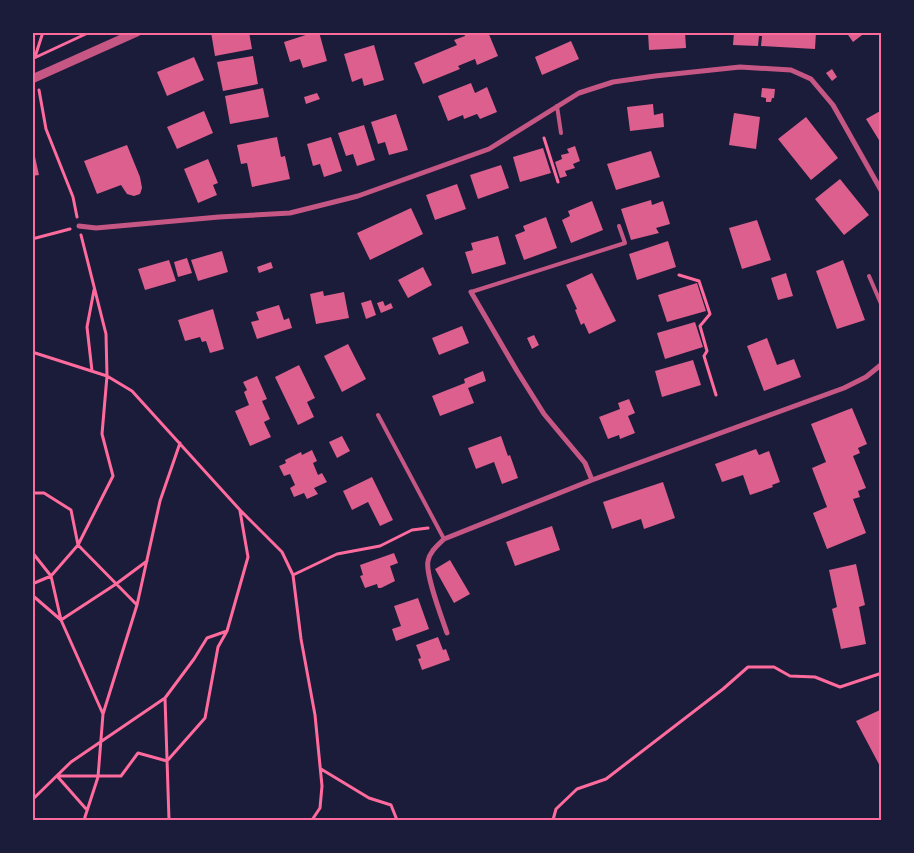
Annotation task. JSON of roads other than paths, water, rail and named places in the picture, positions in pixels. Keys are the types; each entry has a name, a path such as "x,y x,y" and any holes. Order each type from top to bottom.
{"street":[{"path":"32,79 137,32"},
{"path":"78,226 96,228 290,213 358,196 489,149 579,93 614,82 740,66 791,70 811,79 833,105 882,192"},
{"path":"472,292 544,414 585,463 592,480"},
{"path":"447,633 431,582 427,562 432,550 444,539 592,480 844,388 866,377 882,364"}],"lane":[{"path":"557,106 561,133"},
{"path":"472,292 625,243 619,226"},
{"path":"869,276 882,306"},
{"path":"378,415 444,539"}]}
